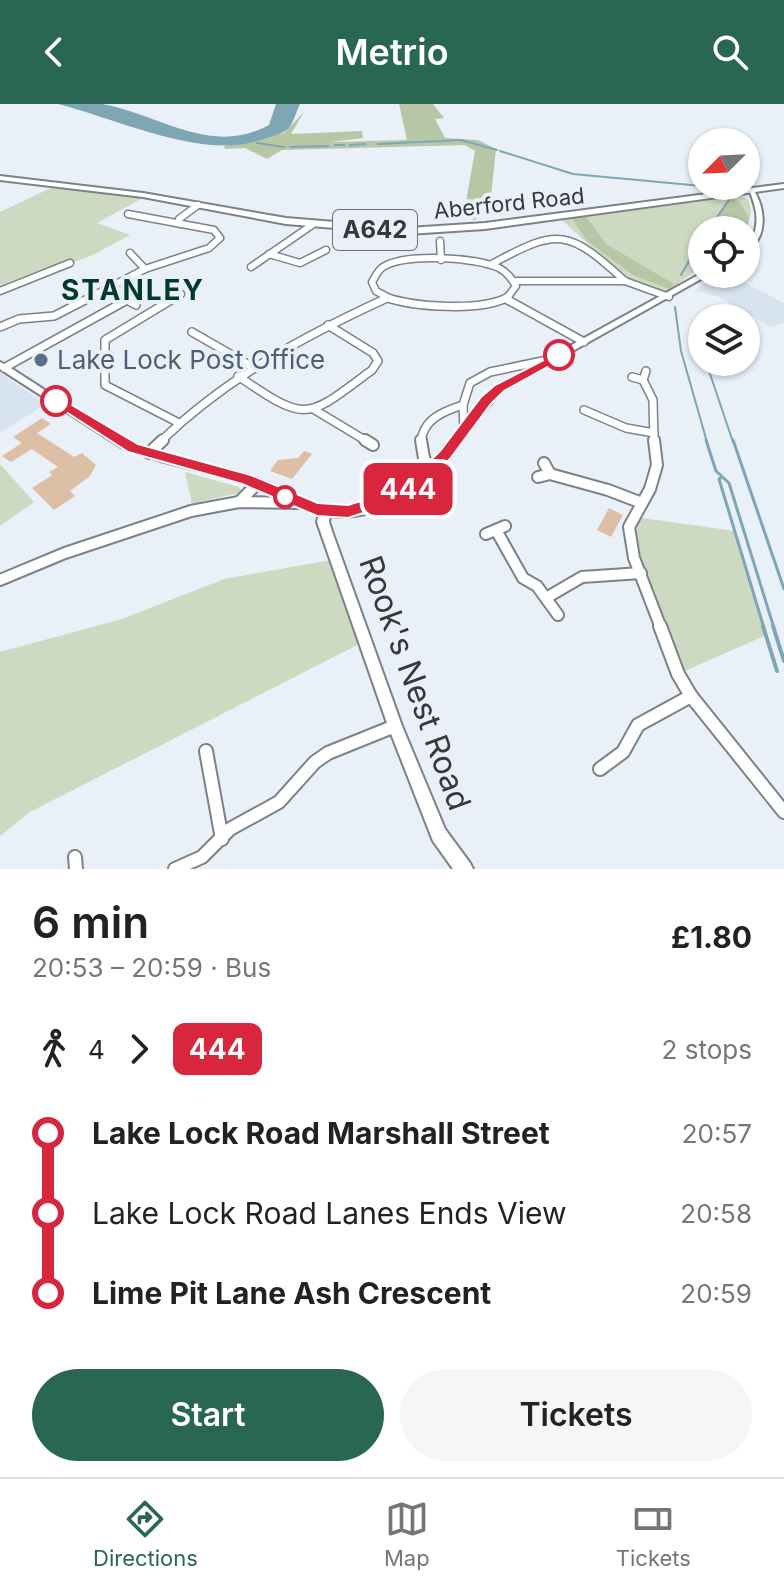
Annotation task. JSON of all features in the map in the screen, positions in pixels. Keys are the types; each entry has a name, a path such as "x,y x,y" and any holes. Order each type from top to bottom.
{"main road":[{"name":"Aberford Road","path":"0,178 198,205 312,225 383,231 462,228 688,198"},
{"name":"Aberford Road","path":"760,189 784,186"}],"street":[{"path":"180,224 179,219 198,205"},
{"path":"0,327 23,318 54,316 145,269 209,248 220,238 214,230 128,214"},
{"path":"251,267 312,225"},
{"path":"492,264 536,240 564,238 586,246 625,281"},
{"path":"440,241 441,260"},
{"path":"269,254 300,263 326,250"},
{"path":"129,252 145,269"},
{"path":"516,281 514,290 506,299 479,305 409,304 387,298 376,291 372,282 381,268 400,261 441,260 492,264 516,281 625,281 669,297"},
{"path":"0,291 70,263"},
{"path":"136,305 127,300 2,367 111,437 149,453 257,484 325,511 348,511 378,503 416,483 431,470 500,388 688,285"},
{"path":"179,423 105,385 105,340 181,294"},
{"path":"149,453 179,423 251,366 387,298"},
{"path":"506,299 584,342"},
{"path":"238,376 290,411 304,413 315,410 372,370 378,361 373,353 328,325"},
{"path":"192,332 251,366"},
{"path":"464,429 466,391 478,377 552,359"},
{"path":"640,376 653,400 657,465 655,479 629,527 634,558 673,662 691,696 784,812"},
{"path":"431,470 420,449 423,430 438,414 463,405"},
{"path":"315,410 373,445"},
{"path":"584,410 626,428 654,433"},
{"path":"544,463 550,474"},
{"path":"538,477 550,474 583,485 609,489 642,503"},
{"path":"239,502 257,484"},
{"path":"0,580 65,553 191,511 239,502 299,503"},
{"name":"Rook's Nest Road","path":"325,511 323,522 395,726 439,835 461,867"},
{"path":"496,530 523,578 537,586 558,615"},
{"path":"546,598 581,575 595,572 614,575 641,573"},
{"path":"600,769 623,752 638,725 691,696"},
{"path":"175,869 202,857 241,822 279,802 315,762 328,753 395,726"},
{"path":"206,751 222,839"}],"shaded area":[{"path":"755,288 784,303 784,323 771,327 760,321 760,304 731,304 695,290"},
{"path":"0,373 46,404 0,433"}],"green space":[{"path":"399,104 433,104 444,118 435,119 445,138 478,140 496,149 490,206 475,220 463,218 475,151 465,145 282,150 267,159 245,148 225,149 224,146 284,133 304,112 291,134 362,131 363,138 330,142 407,140"},
{"path":"57,185 146,196 97,223 130,235 95,254 0,291 0,212"},
{"path":"711,200 749,200 751,212 750,216 688,216 688,276 665,293 624,276 562,220"},
{"path":"729,200 735,200 748,216 718,216"},
{"path":"586,216 606,244 674,284 669,289 633,275 586,240 572,218"},
{"path":"0,464 34,502 0,526"},
{"path":"185,472 239,487 242,492 192,504"},
{"path":"635,517 735,531 766,635 678,674 631,540"},
{"path":"337,559 365,641 30,812 0,836 0,652 122,619 224,579"}],"water":[{"path":"58,104 102,104 185,130 226,137 248,134 269,125 276,104 300,104 290,126 282,133 237,145 213,145 161,136"}],"building":[{"path":"42,418 51,424 37,433 74,457 82,453 96,465 90,476 70,491 75,496 54,510 32,488 52,475 49,472 58,467 32,449 11,462 2,456 22,443 13,437"},
{"path":"304,451 312,454 292,479 270,471 278,460 298,458"},
{"path":"609,508 623,515 611,537 597,530"}],"waterway":[{"path":"378,144 461,140 497,150"},
{"path":"257,143 284,147"},
{"path":"350,145 365,144"},
{"path":"335,145 344,145"},
{"path":"290,147 328,146"},
{"path":"500,151 573,174 688,185"},
{"path":"718,216 729,200"},
{"path":"681,275 688,263"},
{"path":"675,307 681,351 707,442"},
{"path":"711,376 733,442"},
{"path":"706,440 716,471 729,483 774,628"},
{"path":"733,440 784,589"},
{"path":"722,477 719,479 764,628"},
{"path":"763,626 777,671"},
{"path":"773,626 784,661"}],"bus line":[{"name":"444","path":"56,401 133,448 246,479 317,509 348,511 394,497 416,483 445,455 486,400 500,388 559,355"}],"place":[{"name":"Lake Lock Post Office","path":"41,360"}],"district":[{"name":"STANLEY","path":"133,290"}]}
